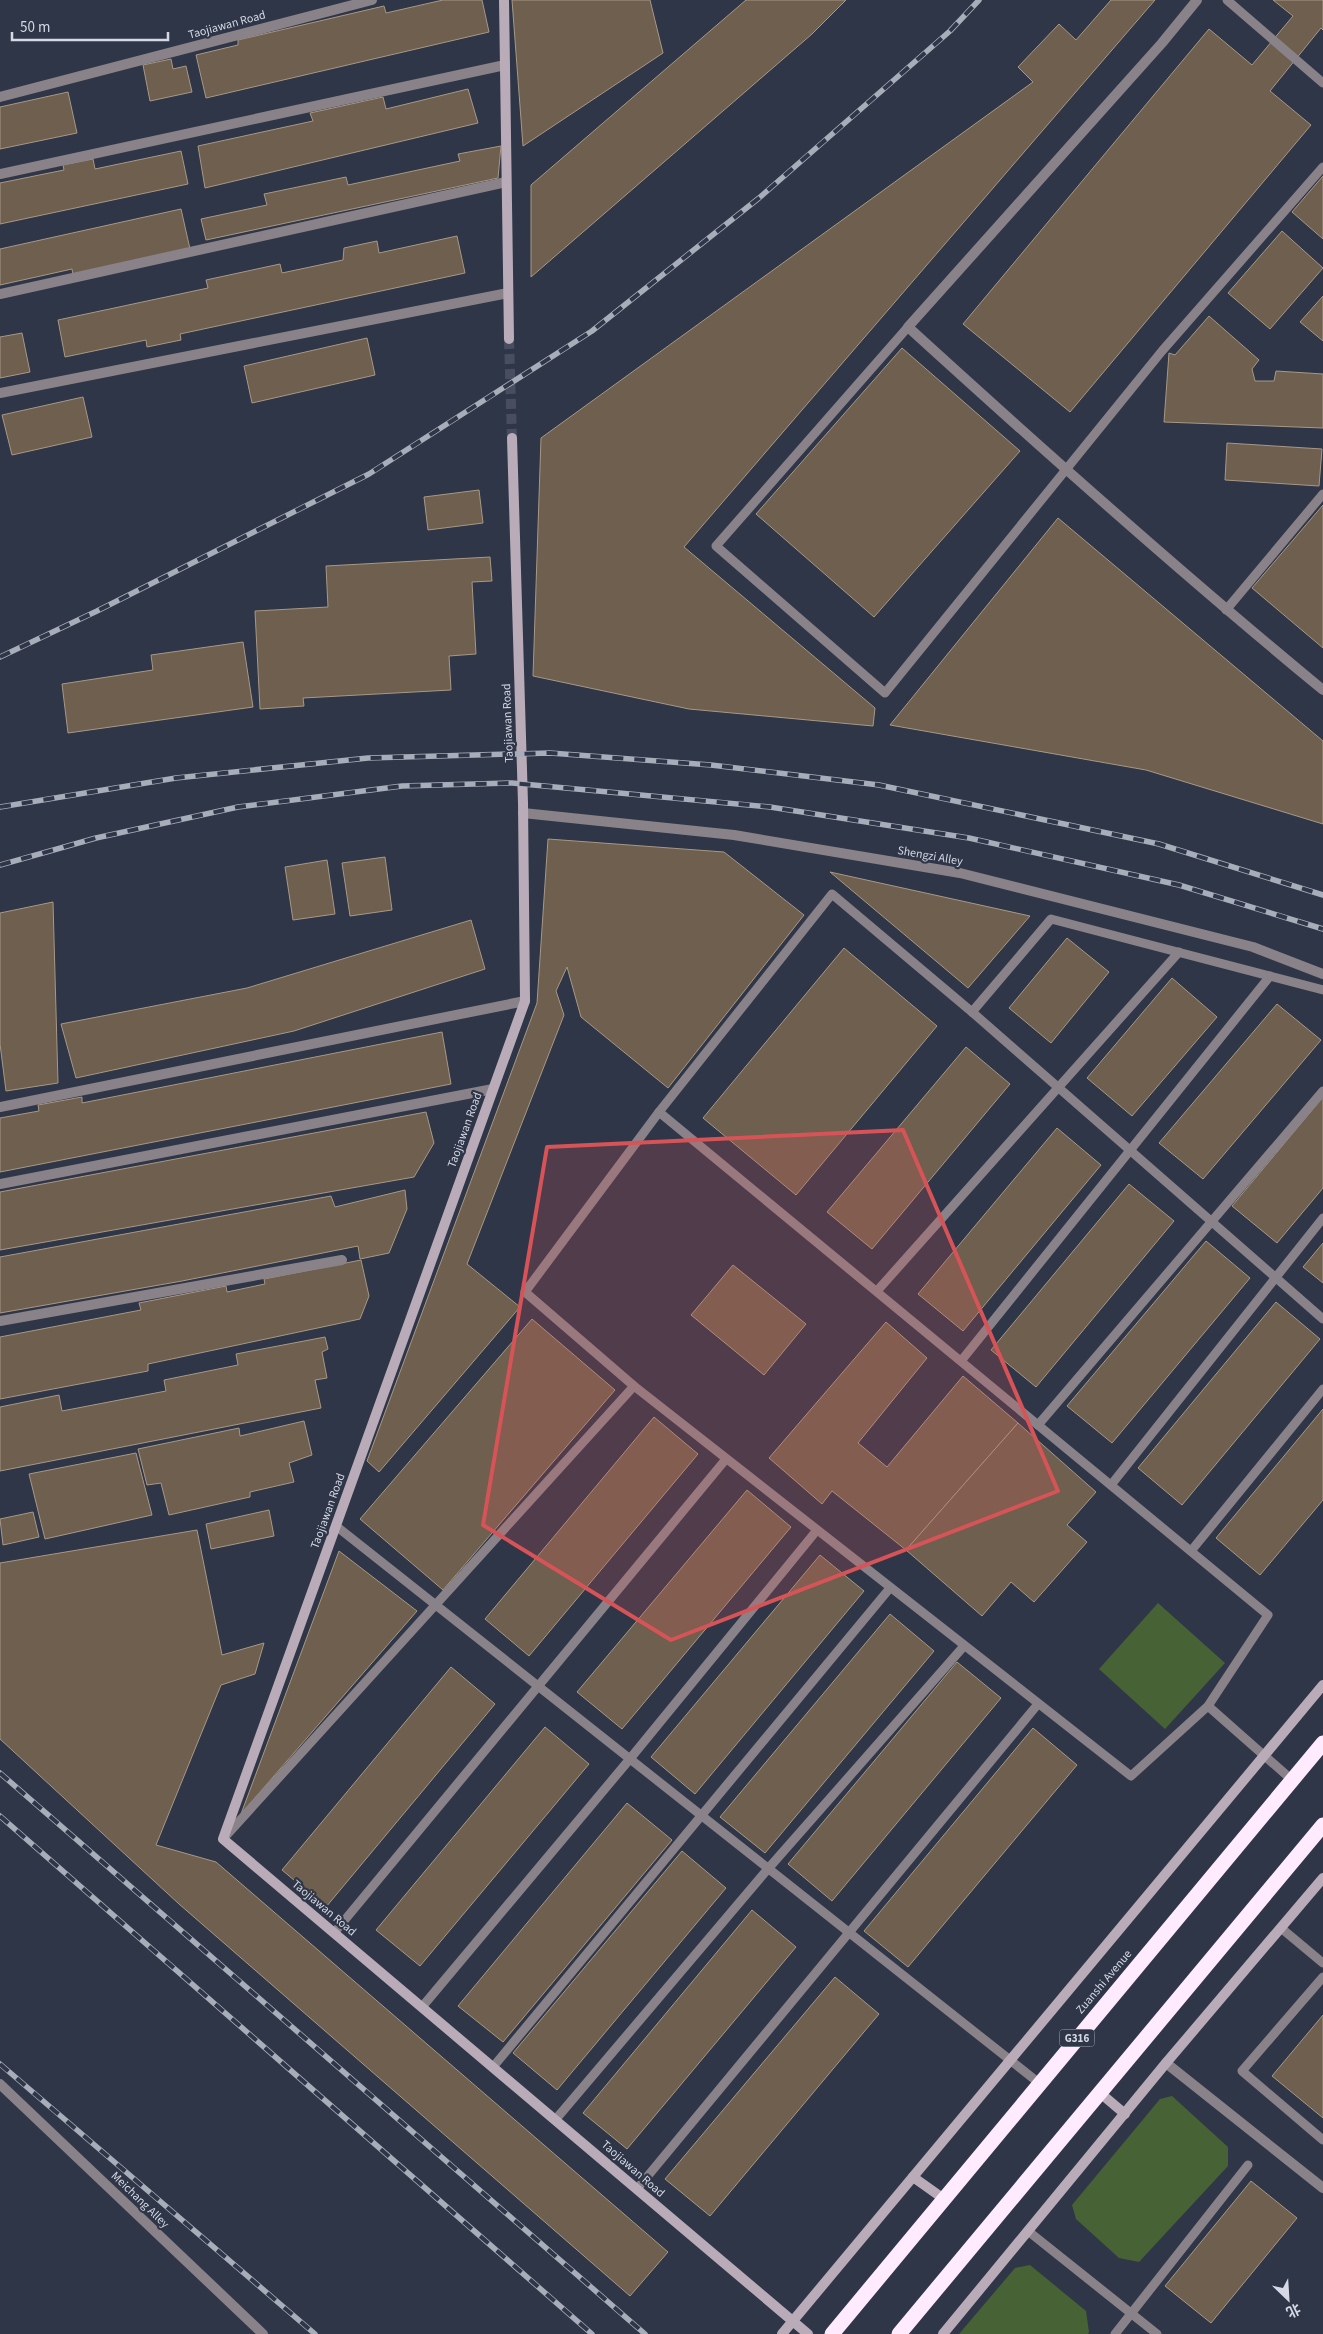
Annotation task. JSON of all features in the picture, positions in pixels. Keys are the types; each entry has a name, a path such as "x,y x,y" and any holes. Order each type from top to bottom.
{"highway":[{"name":"Zuanshi Avenue","path":"832,2334 1323,1743"},
{"path":"899,2334 1323,1824"}],"street":[{"name":"Taojiawan Road","path":"0,97 372,0"},
{"path":"504,0 509,338"},
{"path":"1197,0 1162,43 908,327 1064,470 1226,610 1323,690"},
{"path":"0,174 505,65"},
{"path":"0,294 506,182"},
{"path":"0,393 508,293"},
{"name":"Taojiawan Road","path":"512,438 523,813 525,1001 223,1839 808,2334"},
{"name":"Shengzi Alley","path":"523,813 734,835 960,873 1253,947 1323,974"},
{"path":"0,1107 525,1001"},
{"path":"0,1184 494,1089"},
{"path":"0,1321 342,1260"},
{"path":"782,2334 1323,1685"},
{"path":"943,2334 1166,2063 1323,1878"},
{"path":"1166,2063 1323,2188"},
{"name":"Meichang Alley","path":"0,2084 263,2334"},
{"path":"1099,2092 1124,2114"},
{"path":"913,2177 944,2199"}],"lane":[{"path":"1227,0 1323,83"},
{"path":"908,327 716,546 886,692 1162,351 1323,167"},
{"path":"1226,610 1323,494"},
{"path":"660,1112 1268,1615 1208,1706 1131,1776 634,1386 525,1292 660,1112 832,894 972,1012 1323,1319"},
{"path":"972,1012 1052,919 1323,990"},
{"path":"876,1291 1179,952"},
{"path":"961,1361 1270,976"},
{"path":"1038,1425 1323,1091"},
{"path":"1111,1485 1323,1218"},
{"path":"223,1839 634,1386"},
{"path":"1190,1551 1323,1389"},
{"path":"334,1933 726,1459"},
{"path":"336,1526 767,1870 1039,2083"},
{"path":"422,2007 629,1760 817,1530"},
{"path":"494,2067 890,1588"},
{"path":"556,2119 767,1870 964,1646"},
{"path":"637,2189 1038,1704"},
{"path":"1208,1706 1292,1780"},
{"path":"1280,1928 1323,1963"},
{"path":"1323,1977 1242,2071 1323,2140"},
{"path":"1115,2334 1248,2165"},
{"path":"1028,2231 1157,2334"}],"highlighted area":[{"path":"903,1130 1058,1491 671,1640 483,1525 547,1147"}],"green space":[{"path":"1158,1603 1225,1663 1165,1729 1099,1669"},
{"path":"1172,2096 1228,2147 1228,2166 1139,2262 1119,2258 1076,2219 1072,2205 1160,2099"},
{"path":"1030,2265 1086,2311 1088,2334 959,2334 1015,2268"}],"building":[{"path":"443,0 482,0 489,32 206,98 196,55 238,45 238,40 384,6 386,13"},
{"path":"512,0 650,0 663,53 523,146"},
{"path":"746,0 846,0 812,34 531,277 531,185"},
{"path":"1111,0 1155,0 684,547 875,708 873,726 689,709 533,676 541,438 1033,82 1018,67 1059,24 1076,40"},
{"path":"1273,0 1323,0 1323,30 1321,28 1270,91 1311,125 1070,412 963,324 1209,29 1252,65 1293,16"},
{"path":"171,59 173,69 186,66 192,92 150,101 143,65"},
{"path":"468,89 478,123 205,188 198,146 313,121 310,113 383,97 386,109"},
{"path":"68,92 77,133 0,149 0,107"},
{"path":"501,146 498,178 206,240 201,219 267,205 264,194 346,177 348,185 460,161 458,154"},
{"path":"181,151 188,184 0,224 0,183 64,170 63,165 93,159 95,169"},
{"path":"1323,176 1323,239 1292,212"},
{"path":"181,209 190,249 73,275 72,269 0,285 0,249"},
{"path":"1282,231 1323,268 1270,329 1228,293"},
{"path":"457,236 465,273 180,334 181,340 147,347 146,340 65,357 58,320 208,288 206,280 280,264 282,273 343,260 344,248 377,241 379,253"},
{"path":"1323,296 1323,341 1300,322"},
{"path":"1209,316 1259,360 1252,369 1255,381 1274,381 1276,371 1323,374 1323,428 1164,422 1169,353 1175,355"},
{"path":"22,333 30,372 0,378 0,337"},
{"path":"367,338 375,375 252,403 244,366"},
{"path":"902,348 1020,451 874,617 756,514"},
{"path":"83,397 92,437 12,455 2,415"},
{"path":"1227,443 1322,449 1319,486 1225,480"},
{"path":"479,490 483,523 428,530 424,497"},
{"path":"1323,505 1323,648 1252,588"},
{"path":"1058,518 1323,741 1323,824 1146,770 890,725"},
{"path":"490,557 492,581 472,582 476,654 449,656 451,690 303,698 304,706 260,709 255,611 328,607 326,566"},
{"path":"243,642 253,707 68,733 62,684 153,670 151,655"},
{"path":"548,839 724,852 804,915 668,1088 581,1017 567,967 556,991 564,1015 467,1264 520,1307 379,1472 367,1461 537,1003"},
{"path":"385,857 392,910 350,916 342,863"},
{"path":"327,860 335,914 293,920 285,867"},
{"path":"830,872 1030,916 968,988"},
{"path":"53,902 58,1083 6,1091 0,1044 0,913"},
{"path":"471,920 485,969 294,1031 76,1078 61,1024 247,988"},
{"path":"1067,938 1109,972 1051,1043 1009,1008"},
{"path":"844,948 937,1026 796,1195 703,1118"},
{"path":"1172,978 1217,1017 1132,1116 1087,1078"},
{"path":"1277,1004 1321,1040 1203,1179 1159,1143"},
{"path":"442,1032 451,1084 0,1172 0,1118 39,1111 38,1105 82,1097 82,1103"},
{"path":"966,1047 1010,1084 872,1249 827,1212"},
{"path":"1323,1097 1323,1188 1277,1243 1232,1206"},
{"path":"426,1112 434,1143 414,1177 0,1250 0,1192"},
{"path":"1057,1128 1101,1165 963,1331 918,1294"},
{"path":"1129,1184 1174,1221 1036,1387 991,1350"},
{"path":"405,1190 407,1209 389,1253 360,1259 358,1246 182,1281 0,1313 0,1257 331,1196 335,1207"},
{"path":"1206,1241 1250,1278 1112,1443 1067,1406"},
{"path":"1323,1243 1323,1283 1303,1267"},
{"path":"361,1260 369,1296 360,1319 148,1364 148,1371 0,1399 0,1337 141,1310 139,1303 226,1286 227,1292 265,1284 264,1279"},
{"path":"733,1265 806,1324 764,1375 691,1315"},
{"path":"1276,1302 1320,1339 1182,1505 1138,1468"},
{"path":"532,1319 615,1390 443,1590 360,1519"},
{"path":"886,1322 927,1358 858,1443 887,1467 963,1376 1018,1423 906,1550 832,1491 822,1504 769,1458"},
{"path":"325,1337 328,1349 322,1352 327,1378 315,1380 321,1408 0,1471 0,1407 59,1395 62,1411 166,1391 164,1380 238,1365 236,1354"},
{"path":"1323,1409 1323,1500 1260,1575 1216,1538"},
{"path":"654,1417 698,1454 529,1656 485,1619"},
{"path":"304,1421 312,1455 289,1463 294,1482 250,1492 250,1497 169,1515 161,1483 147,1485 138,1449 239,1428 240,1436"},
{"path":"1018,1423 1096,1492 1067,1525 1087,1542 1034,1602 1011,1582 982,1616 906,1550"},
{"path":"136,1453 152,1515 45,1539 29,1474"},
{"path":"747,1490 791,1527 622,1729 577,1692"},
{"path":"269,1510 274,1536 211,1549 206,1524"},
{"path":"33,1512 39,1537 3,1545 0,1519"},
{"path":"197,1530 222,1655 264,1643 255,1674 221,1685 156,1845 216,1862 668,2252 630,2296 179,1904 0,1739 0,1563"},
{"path":"339,1551 417,1611 241,1814"},
{"path":"820,1555 864,1591 695,1794 651,1757"},
{"path":"890,1614 934,1651 765,1853 720,1817"},
{"path":"957,1662 1001,1698 832,1901 788,1864"},
{"path":"451,1667 495,1704 326,1907 282,1870"},
{"path":"545,1727 589,1764 420,1966 376,1930"},
{"path":"1033,1728 1077,1765 908,1967 864,1931"},
{"path":"627,1803 672,1840 503,2042 458,2006"},
{"path":"682,1851 726,1888 557,2090 513,2053"},
{"path":"752,1910 796,1947 627,2149 583,2113"},
{"path":"835,1977 879,2014 710,2216 665,2179"},
{"path":"1323,2015 1323,2118 1272,2076"},
{"path":"1251,2181 1297,2218 1211,2323 1165,2286"}],"tunnel":[{"path":"509,339 512,438"}],"railway":[{"path":"0,657 97,611 369,474 592,331 759,198 950,31 979,0"},
{"path":"0,807 176,778 368,758 550,753 711,765 879,785 1159,844 1323,895"},
{"path":"0,865 96,838 238,807 402,786 512,783 770,807 969,838 1179,885 1323,929"},
{"path":"0,1773 645,2334"},
{"path":"0,1816 592,2334"},
{"path":"0,2064 315,2334"}]}
